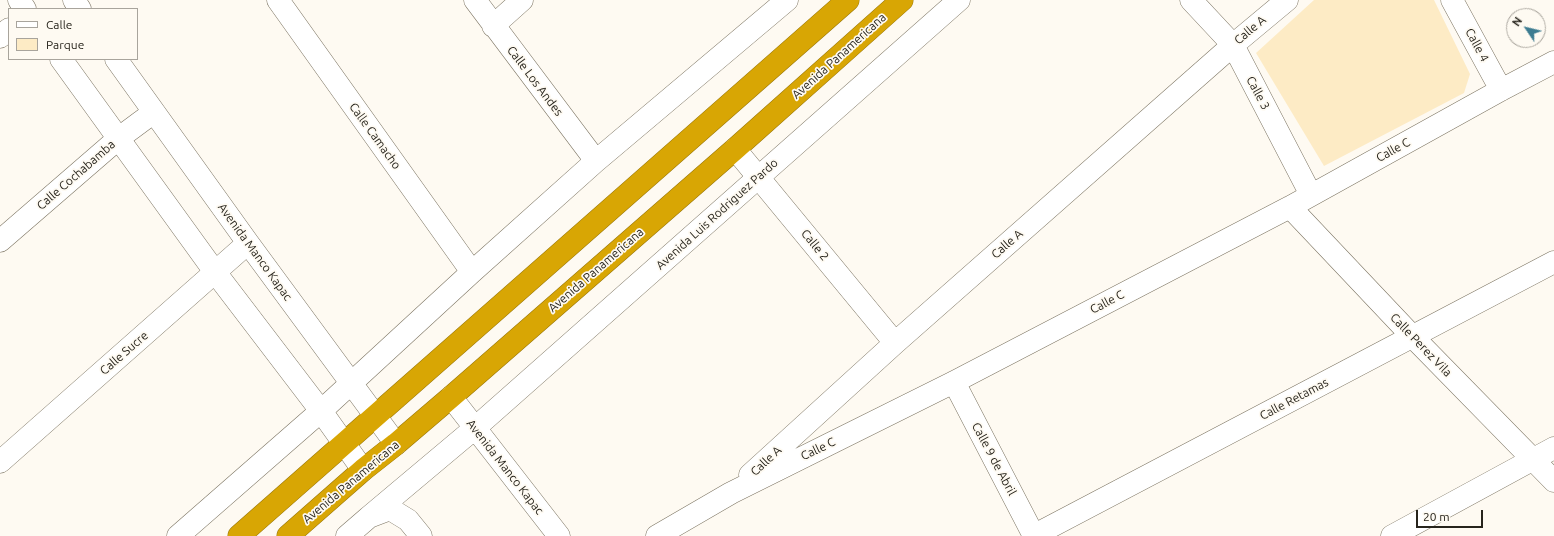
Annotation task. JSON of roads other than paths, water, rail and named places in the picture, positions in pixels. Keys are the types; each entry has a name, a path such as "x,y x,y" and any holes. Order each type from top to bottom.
{"highway":[{"path":"239,536 848,0"},
{"name":"Avenida Panamericana","path":"288,536 363,470 451,397 735,149 902,0"}],"street":[{"name":"Calle Camacho","path":"278,0 472,272"},
{"name":"Calle Los Andes","path":"475,0 493,26 596,161"},
{"path":"493,26 522,0"},
{"path":"178,536 352,384 472,272 596,161 787,0"},
{"name":"Avenida Luis Rodriguez Pardo","path":"475,428 959,0"},
{"name":"Calle 3","path":"1191,0 1233,45 1311,195"},
{"name":"Calle A","path":"731,493 895,343 1286,0"},
{"name":"Calle 4","path":"1452,0 1501,90"},
{"path":"0,37 8,30"},
{"path":"62,60 215,272 345,443 363,470"},
{"name":"Avenida Manco Kapac","path":"117,60 248,243 396,444"},
{"name":"Calle C","path":"657,536 731,493 954,382 1290,207 1554,62"},
{"name":"Calle Cochabamba","path":"0,240 119,138 154,112"},
{"name":"Calle 2","path":"735,149 895,343"},
{"name":"Calle Perez Vila","path":"1290,207 1412,336 1554,481"},
{"name":"Calle Sucre","path":"0,462 248,243"},
{"name":"Calle Retamas","path":"1034,536 1554,262"},
{"name":"Calle 9 de Abril","path":"954,382 1034,536"},
{"name":"Avenida Manco Kapac","path":"451,397 559,536"},
{"path":"347,536 475,428"},
{"path":"1392,536 1554,448"},
{"path":"369,517 390,509 408,520 421,536"}]}
